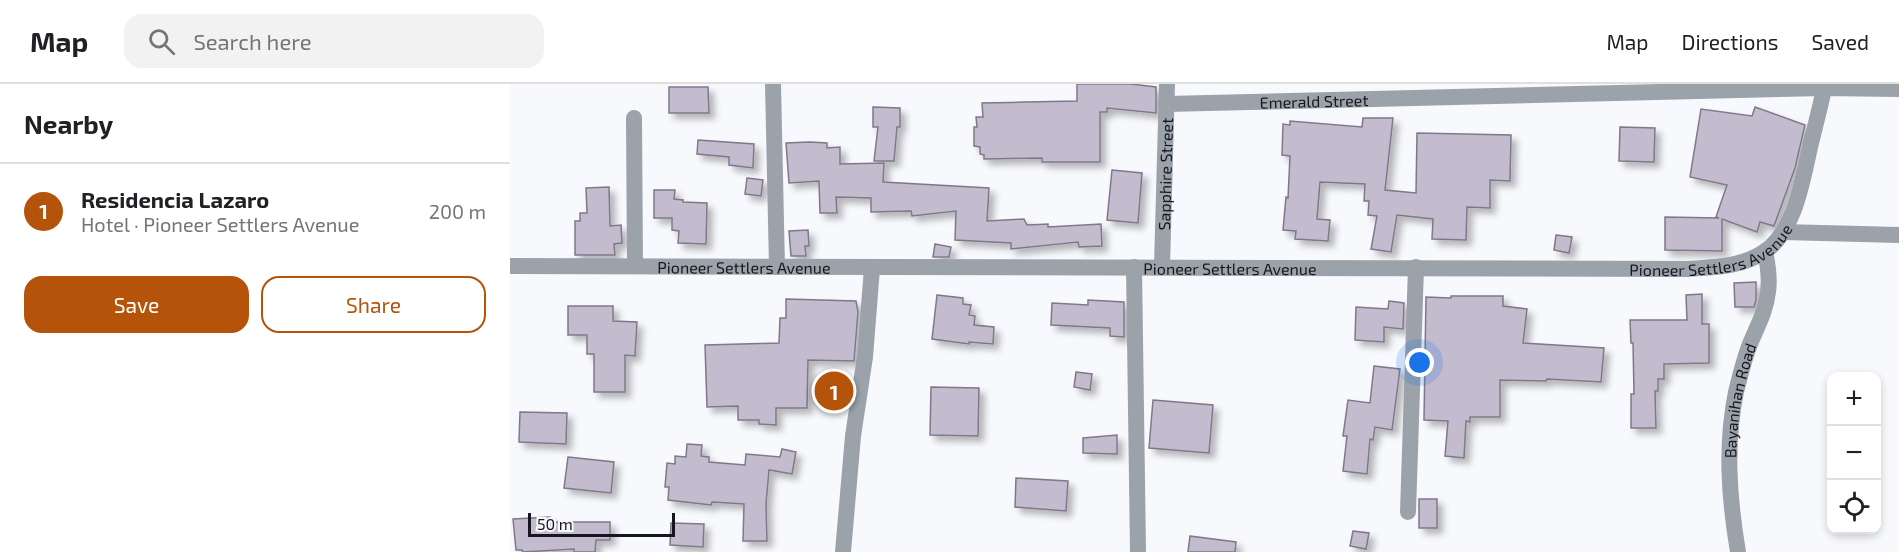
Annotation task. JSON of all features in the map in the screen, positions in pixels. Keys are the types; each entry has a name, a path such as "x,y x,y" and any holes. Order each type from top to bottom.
{"street":[{"path":"773,84 777,267"},
{"name":"Sapphire Street","path":"1162,266 1167,84"},
{"name":"Pioneer Settlers Avenue","path":"510,266 1688,269 1733,265 1749,260 1765,251 1783,232 1799,192 1824,86"},
{"name":"Emerald Street","path":"1166,104 1824,86 1899,89"},
{"path":"634,118 634,266"},
{"path":"1783,232 1899,235"},
{"name":"Bayanihan Road","path":"1738,552 1731,509 1729,447 1732,412 1743,364 1762,317 1768,293 1769,275 1765,251"},
{"path":"1134,267 1138,552"},
{"path":"1408,512 1416,267"},
{"path":"843,552 853,436 865,357 872,268"}],"building":[{"path":"1077,84 1131,84 1156,87 1156,113 1107,108 1107,112 1100,112 1100,162 1042,162 1042,158 984,159 984,155 980,154 980,147 974,146 976,117 983,117 982,103 1077,101"},
{"path":"669,87 708,87 709,113 669,113"},
{"path":"873,107 900,108 900,127 897,127 894,161 874,161 878,127 873,127"},
{"path":"1755,107 1805,125 1795,168 1774,226 1760,222 1757,232 1722,219 1722,251 1665,250 1665,217 1719,218 1716,217 1727,185 1690,177 1701,109 1752,116"},
{"path":"1363,118 1393,118 1385,190 1416,193 1417,133 1511,135 1510,181 1490,180 1490,208 1467,207 1466,240 1432,239 1433,219 1397,215 1391,252 1371,249 1377,216 1368,215 1369,201 1364,201 1365,184 1320,182 1317,219 1330,220 1328,241 1295,239 1296,231 1283,230 1286,197 1288,198 1290,156 1282,155 1283,124 1290,125 1290,121 1362,127"},
{"path":"1620,127 1655,128 1654,162 1619,161"},
{"path":"698,140 754,144 753,168 729,165 729,157 697,154"},
{"path":"786,143 827,143 827,148 840,147 840,164 884,163 883,182 989,188 987,221 1024,219 1027,225 1048,224 1048,227 1101,224 1102,246 1079,247 1078,242 1011,249 1011,243 955,240 956,211 912,216 911,211 871,212 871,198 836,197 837,213 820,213 819,181 789,183"},
{"path":"1112,170 1142,173 1138,223 1107,220"},
{"path":"747,178 763,180 761,196 745,194"},
{"path":"609,187 610,226 621,225 622,243 614,244 615,255 575,255 575,221 580,221 580,213 587,213 586,188"},
{"path":"654,190 675,190 674,199 683,200 683,202 707,203 706,244 678,243 679,231 672,230 672,218 654,218"},
{"path":"808,230 809,246 805,246 806,256 791,256 789,231"},
{"path":"1556,235 1572,237 1569,253 1554,250"},
{"path":"935,244 951,247 949,257 933,257"},
{"path":"1756,282 1754,307 1735,307 1734,283"},
{"path":"1702,294 1702,324 1709,324 1709,363 1664,364 1664,379 1658,379 1658,391 1655,391 1656,428 1631,428 1631,394 1634,394 1630,320 1687,320 1686,295"},
{"path":"937,295 963,298 963,304 971,305 969,315 975,316 974,325 994,327 993,344 969,342 969,344 932,339"},
{"path":"1451,296 1503,296 1503,306 1527,309 1523,343 1604,348 1601,382 1547,379 1546,381 1500,380 1500,417 1470,417 1470,422 1466,421 1464,458 1445,456 1448,421 1424,420 1426,297 1451,298"},
{"path":"786,299 856,301 858,312 854,361 808,360 807,408 776,408 776,425 759,424 759,420 738,420 738,406 707,407 705,345 779,343 780,318 786,318"},
{"path":"1088,300 1124,302 1124,337 1110,336 1110,328 1051,325 1052,303 1088,305"},
{"path":"1389,301 1404,303 1403,329 1384,327 1384,342 1355,340 1356,307 1388,309"},
{"path":"568,306 613,306 613,321 637,322 635,356 625,355 625,392 594,392 594,354 587,354 587,335 568,335"},
{"path":"1374,366 1400,369 1392,430 1375,427 1373,440 1370,439 1367,474 1343,471 1347,436 1343,436 1348,400 1370,403"},
{"path":"1076,372 1092,374 1090,390 1074,387"},
{"path":"931,387 979,388 978,436 930,435"},
{"path":"1153,400 1213,405 1209,453 1149,448"},
{"path":"520,412 567,413 566,444 519,442"},
{"path":"1117,435 1117,454 1083,453 1083,438"},
{"path":"687,444 702,445 701,456 709,457 709,462 745,465 746,454 780,457 782,449 796,452 792,474 769,470 766,504 767,541 743,541 744,504 712,502 711,505 668,500 669,487 665,487 667,463 675,464 675,456 686,457"},
{"path":"568,457 614,462 611,493 564,488"},
{"path":"1016,478 1068,481 1066,511 1015,507"},
{"path":"1419,499 1437,499 1437,528 1419,528"},
{"path":"550,517 550,522 610,522 610,540 596,540 595,552 574,552 574,549 523,552 516,550 513,519"},
{"path":"671,523 704,524 703,547 670,545"},
{"path":"1353,531 1369,533 1366,549 1350,546"},
{"path":"1190,536 1236,542 1235,552 1188,552"}],"place":[{"name":"Residencia Lazaro","path":"834,391"}]}
